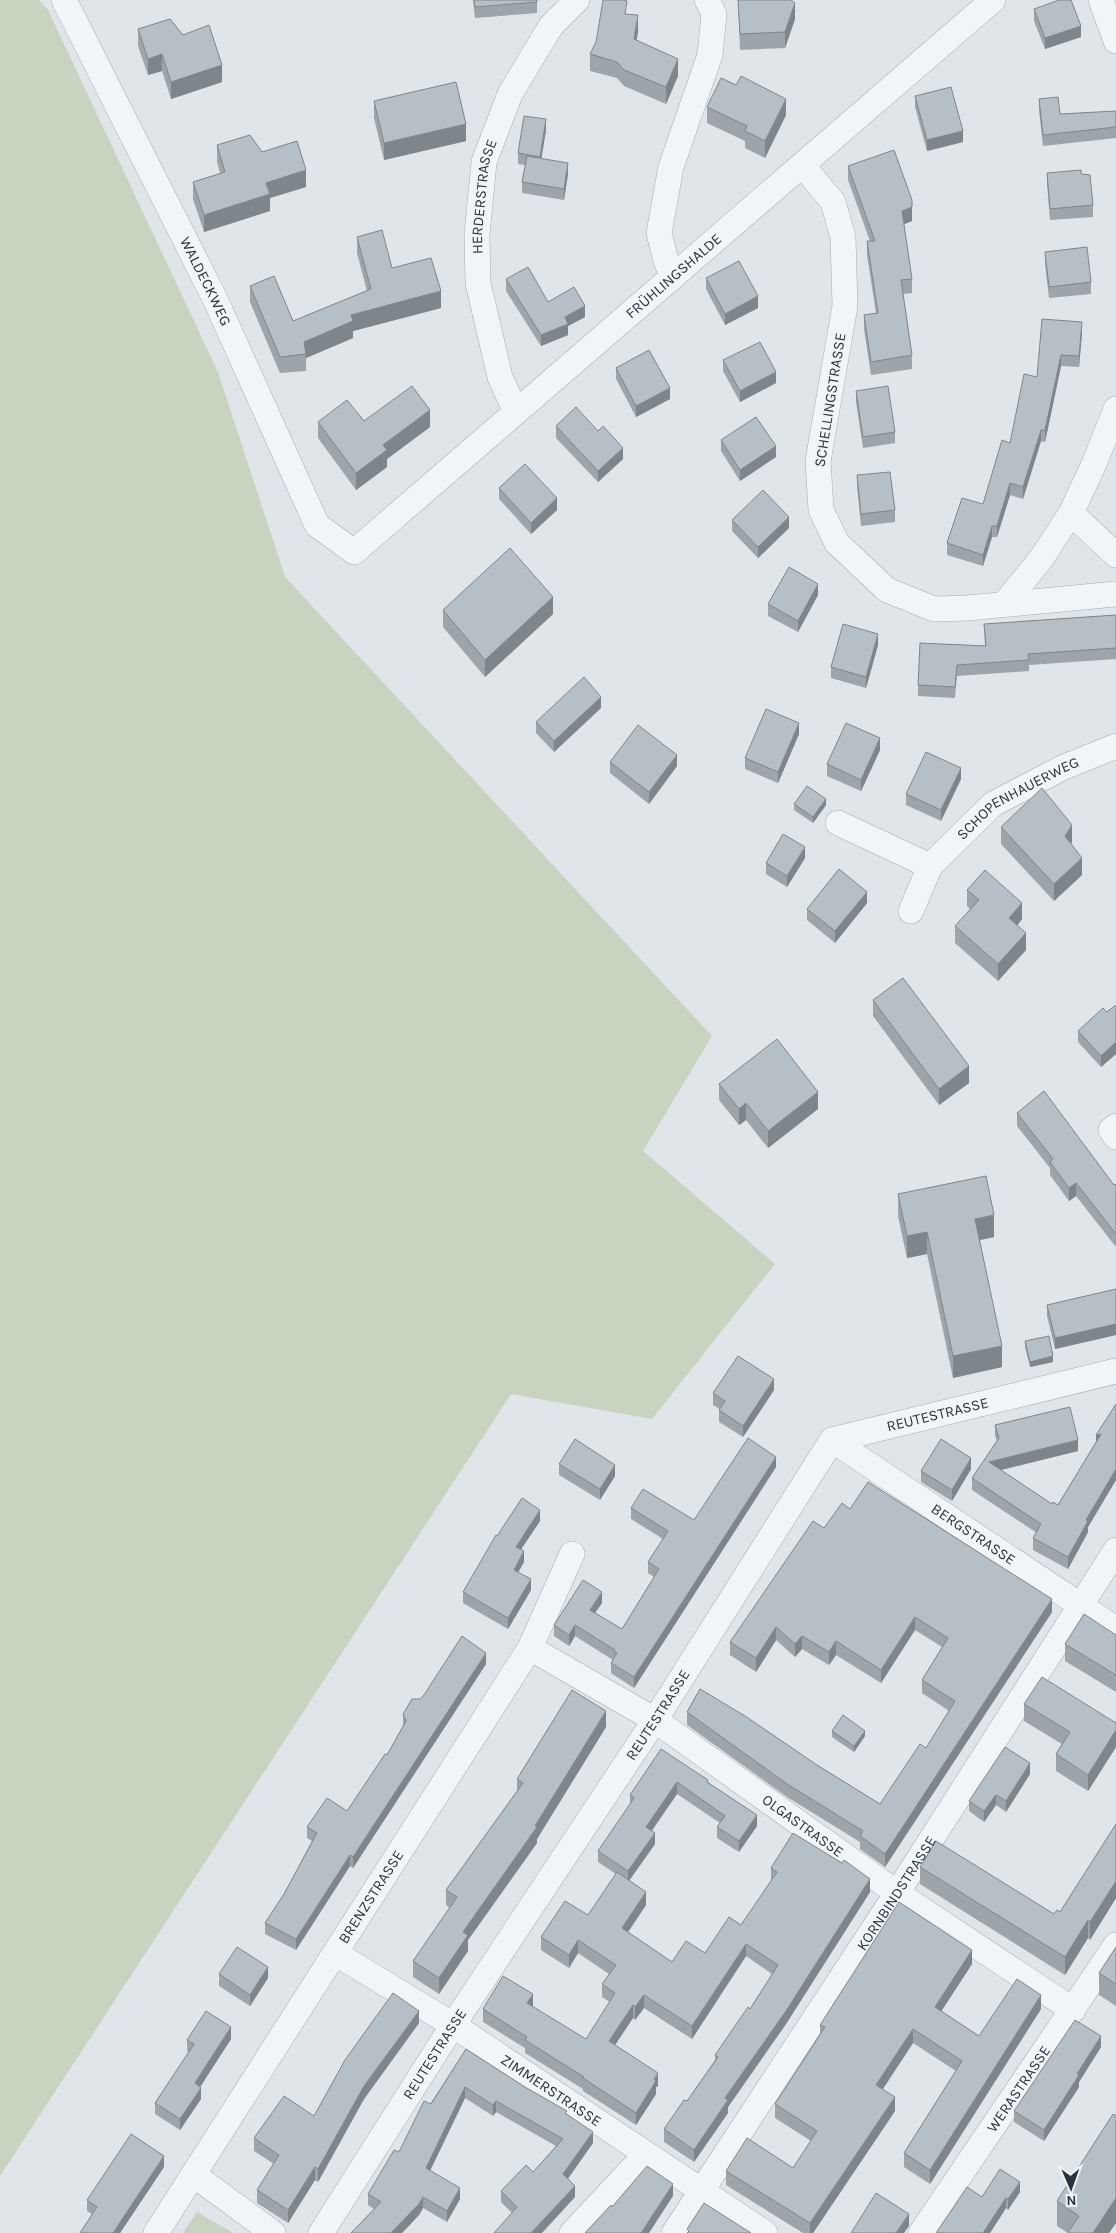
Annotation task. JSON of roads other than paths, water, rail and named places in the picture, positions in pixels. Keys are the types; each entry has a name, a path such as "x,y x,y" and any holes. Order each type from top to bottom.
{"street":[{"name":"WALDECKWEG","path":"64,0 215,299 317,525 354,552"},
{"name":"HERDERSTRASSE","path":"516,412 500,377 478,283 476,234 484,162 510,94 551,26 577,0"},
{"path":"673,276 666,260 659,233 671,167 710,55 714,14 707,0"},
{"name":"FRÜHLINGSHALDE","path":"354,552 993,0"},
{"path":"1101,0 1116,41"},
{"name":"SCHELLINGSTRASSE","path":"802,165 833,202 842,237 846,306 818,461 821,510 837,543 887,590 934,609 968,608 1116,594"},
{"path":"1005,603 1041,559 1071,513 1094,464 1116,409"},
{"path":"1071,513 1116,555"},
{"name":"SCHOPENHAUERWEG","path":"911,911 930,866 993,804 1064,767 1116,746"},
{"path":"838,823 930,866"},
{"name":"REUTESTRASSE","path":"322,2233 453,2025 655,1720 832,1440 1116,1371"},
{"name":"BERGSTRASSE","path":"832,1440 1116,1629"},
{"name":"KORNBINDSTRASSE","path":"674,2233 897,1893 1116,1550"},
{"name":"BRENZSTRASSE","path":"156,2233 530,1648 572,1554"},
{"name":"OLGASTRASSE","path":"530,1648 655,1720 897,1893 1074,2010"},
{"name":"WERASTRASSE","path":"921,2233 1074,2010 1116,1945"},
{"name":"ZIMMERSTRASSE","path":"335,1953 453,2025 765,2233"},
{"path":"572,2233 646,2154"},
{"path":"194,2175 273,2233"}]}
